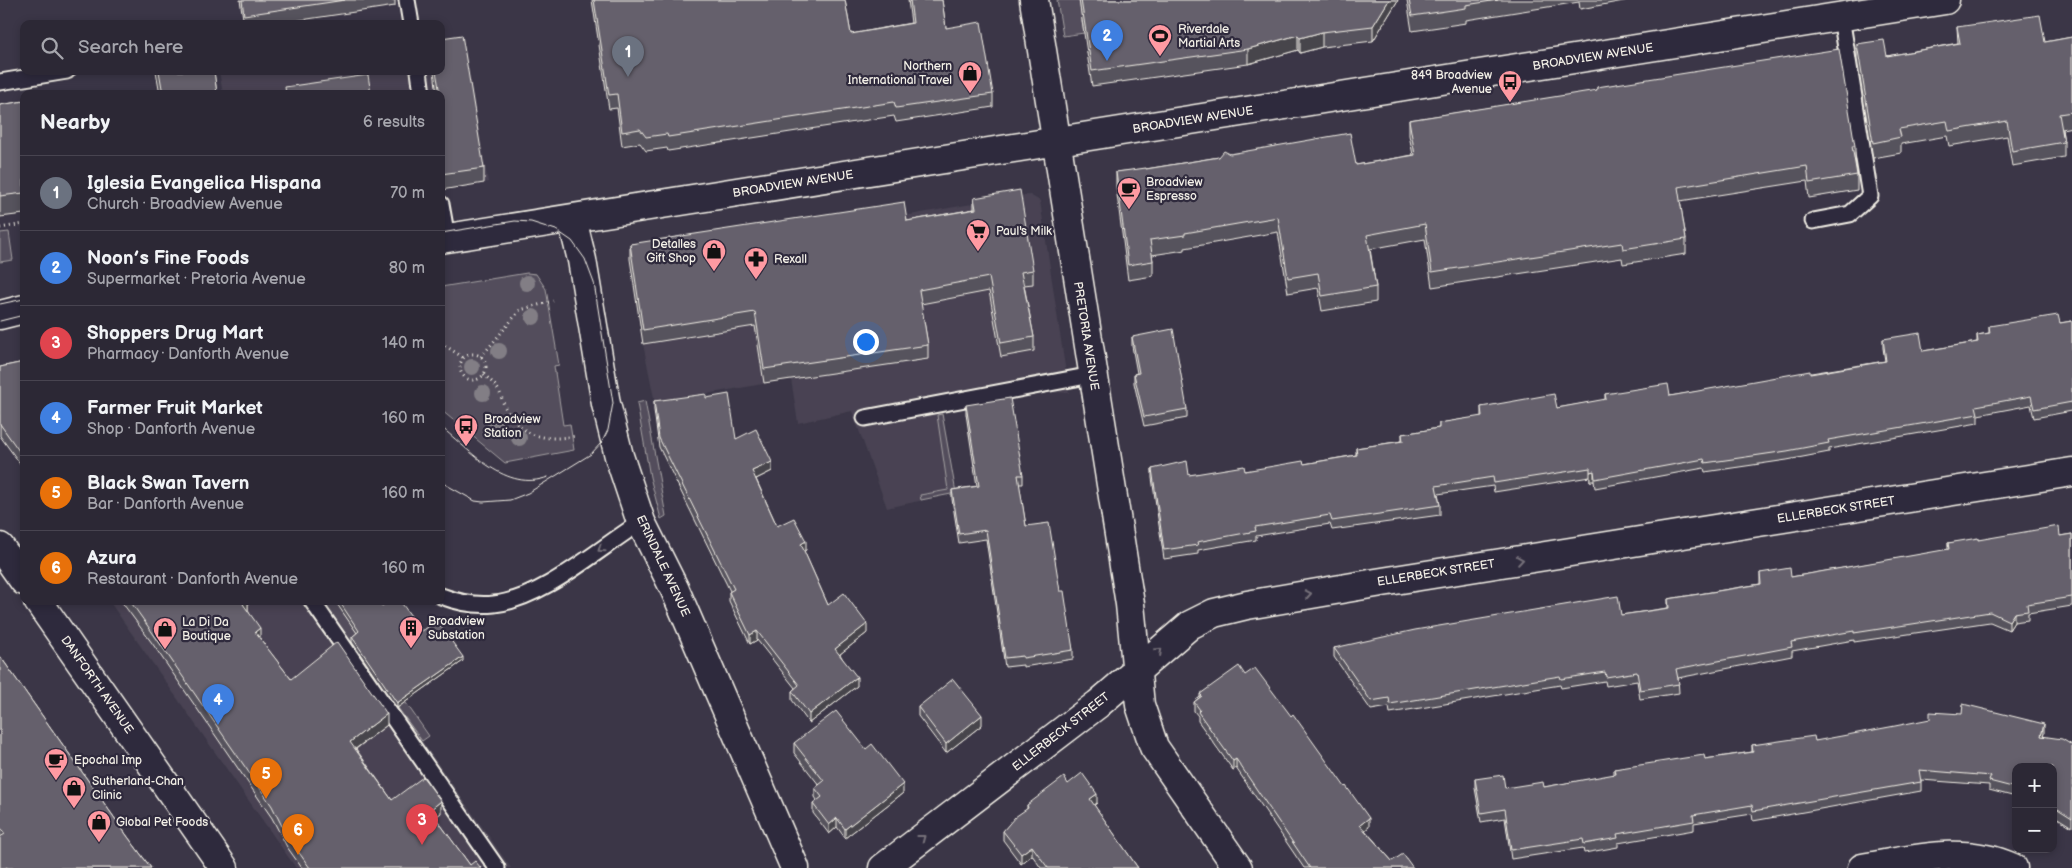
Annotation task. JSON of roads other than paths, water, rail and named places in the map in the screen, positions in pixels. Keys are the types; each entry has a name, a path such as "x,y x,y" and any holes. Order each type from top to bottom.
{"street":[{"name":"PRETORIA AVENUE","path":"1034,0 1092,375 1130,604 1140,705 1154,746 1238,868"},
{"name":"BROADVIEW AVENUE","path":"445,239 1945,0"},
{"name":"ERINDALE AVENUE","path":"572,219 585,276 606,404 641,522 675,590 795,868"},
{"path":"0,314 20,310"},
{"name":"ELLERBECK STREET","path":"883,868 1098,704 1190,625 1214,613 1247,605 2072,472"},
{"path":"0,546 20,575"},
{"name":"DANFORTH AVENUE","path":"41,605 224,868"},
{"path":"1862,868 1943,855 1977,857 2002,862 2013,868"}],"lane":[{"path":"407,0 410,20"},
{"path":"1813,221 1850,214 1870,196 1841,17"},
{"path":"0,82 43,75"},
{"path":"420,75 421,90"},
{"path":"865,418 1092,375"},
{"path":"445,597 469,604 494,604 514,600 538,590 641,522"},
{"path":"315,605 497,868"}],"tram line":[{"path":"445,232 515,221 531,222 556,230 572,241 585,259 594,283 613,403 608,430 602,442 591,454 528,493 510,500 483,502 475,501 445,484"},
{"path":"0,304 20,300"},
{"path":"0,321 20,316"},
{"path":"445,430 477,458 504,475 518,479 533,480 548,477"}],"place":[{"name":"Riverdale Martial Arts","path":"1160,57"},
{"name":"Noon’s Fine Foods","path":"1107,61"},
{"name":"Iglesia Evangelica Hispana","path":"628,77"},
{"name":"Northern International Travel","path":"970,94"},
{"name":"849 Broadview Avenue","path":"1510,103"},
{"name":"Broadview Espresso","path":"1129,210"},
{"name":"Paul's Milk","path":"978,252"},
{"name":"Detalles Gift Shop","path":"714,272"},
{"name":"Rexall","path":"756,280"},
{"name":"Broadview Station","path":"466,447"},
{"name":"Broadview Substation","path":"411,649"},
{"name":"La Di Da Boutique","path":"165,650"},
{"name":"Farmer Fruit Market","path":"218,725"},
{"name":"Epochal Imp","path":"56,781"},
{"name":"Black Swan Tavern","path":"266,799"},
{"name":"Sutherland-Chan Clinic","path":"74,809"},
{"name":"Global Pet Foods","path":"99,843"},
{"name":"Shoppers Drug Mart","path":"422,845"},
{"name":"Azura","path":"298,855"}]}
